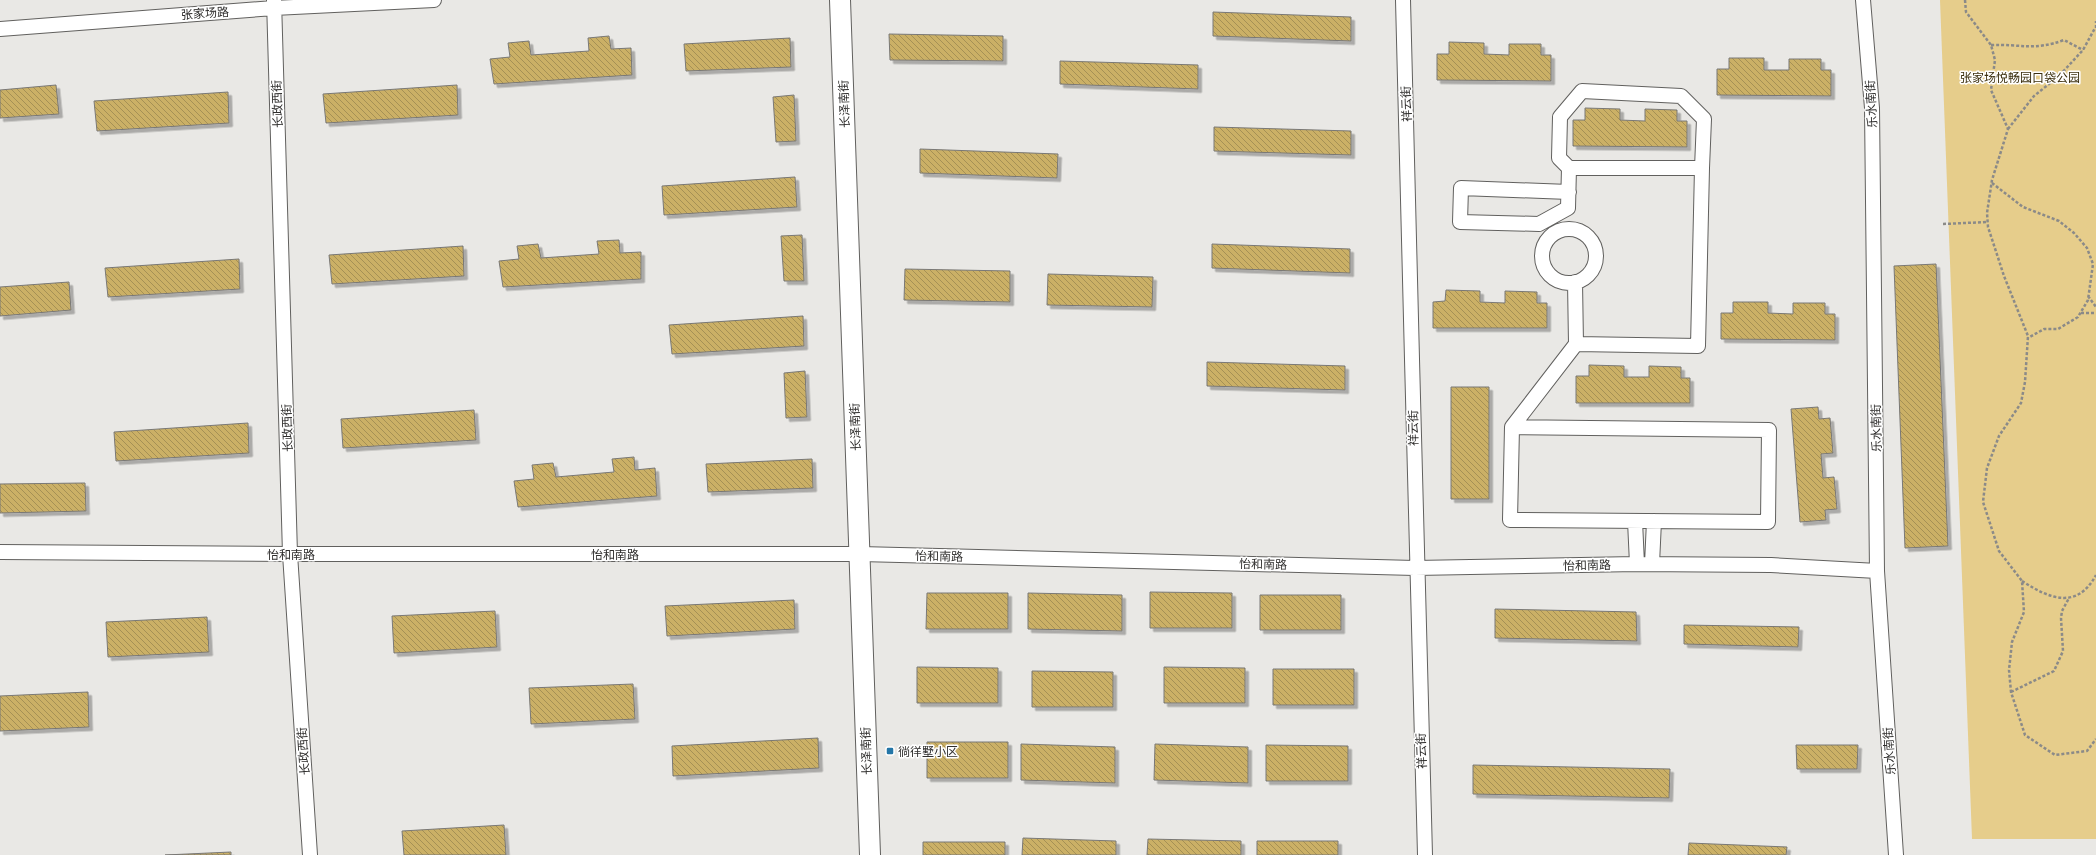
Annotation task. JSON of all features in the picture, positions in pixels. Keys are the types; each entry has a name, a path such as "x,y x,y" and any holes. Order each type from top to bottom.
{"street":[{"name":"张家场路","path":"0,29 274,4 434,0"},
{"name":"长泽南街","path":"840,0 870,855"},
{"name":"祥云街","path":"1403,0 1410,253 1415,568 1425,855"},
{"name":"乐水南街","path":"1863,0 1872,108 1877,571 1896,855"},
{"name":"长政西街","path":"274,4 290,554 310,855"},
{"path":"1576,344 1698,346 1704,119 1681,96 1582,91 1560,117 1559,158 1569,168 1702,168"},
{"path":"1569,168 1569,192 1568,208 1540,224 1460,222 1461,188 1569,192"},
{"path":"1556,215 1564,229"},
{"path":"1564,229 1573,229 1582,232 1589,238 1595,250 1594,264 1590,272 1575,282 1558,280 1551,276 1543,262 1542,253 1549,238 1564,229"},
{"path":"1512,427 1769,430 1768,522 1510,520 1512,427 1576,344 1575,282"},
{"path":"1635,521 1637,564"},
{"path":"1652,564 1654,521"},
{"name":"怡和南路","path":"0,552 290,554 860,554 1415,568 1652,564 1771,565 1877,571"}],"path":[{"path":"1965,0 1966,12 1991,45 1995,60 1991,90 2008,129"},
{"path":"2096,22 2095,28 2084,50 2059,76 2034,96 2008,129 1991,183 1987,212 1988,222 2004,276 2028,338 2025,382 2021,403 1999,436 1987,468 1983,502 1999,551 2022,581 2048,594 2074,598 2084,592 2096,575"},
{"path":"1991,45 2009,44 2034,47 2047,46 2064,40 2084,50"},
{"path":"1991,183 2023,207 2059,221 2074,233 2087,248 2093,264 2088,296 2078,317 2058,329 2044,329 2028,338"},
{"path":"1943,224 1988,222"},
{"path":"2088,296 2096,306"},
{"path":"2080,313 2096,313"},
{"path":"2022,581 2024,612 2012,642 2009,670 2011,692 2025,735 2055,755 2087,751 2096,739"},
{"path":"2011,692 2054,671 2063,651 2061,618 2062,611 2069,598"}],"green space":[{"name":"张家场悦畅园口袋公园","path":"1940,0 2096,0 2096,839 1972,839"}],"building":[{"path":"1213,12 1351,17 1351,41 1213,36"},
{"path":"889,34 1003,36 1003,61 890,60"},
{"path":"609,36 611,49 631,48 632,75 494,84 490,59 510,57 508,43 529,41 531,55 589,51 588,38"},
{"path":"790,38 791,67 686,71 684,44"},
{"path":"1449,42 1484,43 1484,54 1509,55 1509,44 1541,44 1541,55 1551,55 1551,81 1437,80 1437,54 1449,54"},
{"path":"1729,58 1764,58 1764,70 1789,70 1789,59 1821,59 1821,70 1831,70 1831,96 1717,95 1717,69 1729,69"},
{"path":"1060,61 1198,65 1198,89 1060,84"},
{"path":"56,85 59,114 0,118 0,90"},
{"path":"457,85 458,115 326,123 323,94"},
{"path":"228,92 229,123 97,131 94,101"},
{"path":"794,95 796,141 776,142 773,97"},
{"path":"1585,108 1620,109 1620,120 1645,121 1645,109 1677,110 1677,121 1687,121 1687,147 1573,146 1573,120 1585,120"},
{"path":"1214,127 1351,131 1351,155 1214,151"},
{"path":"920,149 1058,154 1057,178 920,173"},
{"path":"795,177 797,207 664,215 662,186"},
{"path":"802,235 804,281 784,281 781,236"},
{"path":"619,240 620,253 641,252 641,279 503,287 499,261 519,259 517,246 538,244 541,258 599,254 597,241"},
{"path":"1212,244 1350,249 1350,273 1212,268"},
{"path":"463,246 464,276 332,284 329,255"},
{"path":"239,259 240,289 108,297 105,268"},
{"path":"1936,264 1948,546 1905,548 1894,266"},
{"path":"905,269 1010,271 1010,302 904,300"},
{"path":"1048,274 1153,277 1152,307 1047,305"},
{"path":"69,282 71,310 0,316 0,287"},
{"path":"1446,290 1480,291 1480,302 1505,303 1505,291 1537,292 1537,303 1547,303 1547,328 1433,328 1433,302 1445,301"},
{"path":"1733,302 1768,302 1768,313 1793,314 1793,303 1825,303 1825,314 1835,314 1835,340 1721,339 1721,313 1733,313"},
{"path":"803,316 804,346 672,354 669,325"},
{"path":"1207,362 1345,366 1345,390 1207,386"},
{"path":"1589,365 1624,366 1624,377 1649,377 1649,366 1681,367 1681,378 1690,378 1690,403 1576,403 1576,376 1589,376"},
{"path":"805,371 807,417 786,418 784,373"},
{"path":"1451,387 1489,387 1489,499 1451,499"},
{"path":"1818,407 1819,419 1830,418 1833,453 1821,454 1823,478 1834,477 1837,509 1825,510 1826,520 1800,522 1791,409"},
{"path":"474,410 476,440 343,448 341,419"},
{"path":"248,423 249,453 116,461 114,432"},
{"path":"634,457 635,470 655,468 657,496 518,507 514,481 534,479 532,465 553,463 556,477 614,472 612,459"},
{"path":"812,459 813,488 708,492 706,464"},
{"path":"85,483 86,511 0,513 0,484"},
{"path":"1150,592 1232,593 1232,628 1150,628"},
{"path":"927,593 1008,593 1008,629 926,629"},
{"path":"1028,593 1122,595 1122,631 1028,629"},
{"path":"1260,595 1341,595 1341,630 1260,630"},
{"path":"794,600 795,629 667,636 665,606"},
{"path":"1495,609 1636,612 1637,641 1495,638"},
{"path":"495,611 497,647 394,653 392,616"},
{"path":"207,617 209,652 108,657 106,622"},
{"path":"1684,625 1799,627 1798,647 1684,644"},
{"path":"917,667 998,668 998,703 917,703"},
{"path":"1164,667 1245,668 1245,703 1164,703"},
{"path":"1273,669 1354,669 1354,705 1273,705"},
{"path":"1032,671 1113,672 1113,707 1032,707"},
{"path":"633,684 635,719 531,724 529,688"},
{"path":"88,692 89,727 0,731 0,696"},
{"path":"818,738 819,768 673,776 672,746"},
{"path":"927,742 1008,742 1008,778 927,778"},
{"path":"1021,744 1115,747 1115,783 1021,780"},
{"path":"1155,744 1248,747 1248,783 1154,780"},
{"path":"1266,745 1348,746 1348,781 1266,781"},
{"path":"1796,745 1858,745 1857,769 1797,769"},
{"path":"1473,765 1670,769 1669,798 1473,794"},
{"path":"504,825 506,855 404,855 402,831"},
{"path":"1023,838 1116,841 1116,855 1022,855"},
{"path":"1148,839 1241,841 1241,855 1147,855"},
{"path":"1257,841 1338,841 1338,855 1257,855"},
{"path":"923,842 1005,842 1005,855 923,855"},
{"path":"1689,843 1787,847 1786,855 1688,855"},
{"path":"231,852 231,855 165,855"}],"place":[{"name":"徜徉墅小区","path":"890,751"}]}
